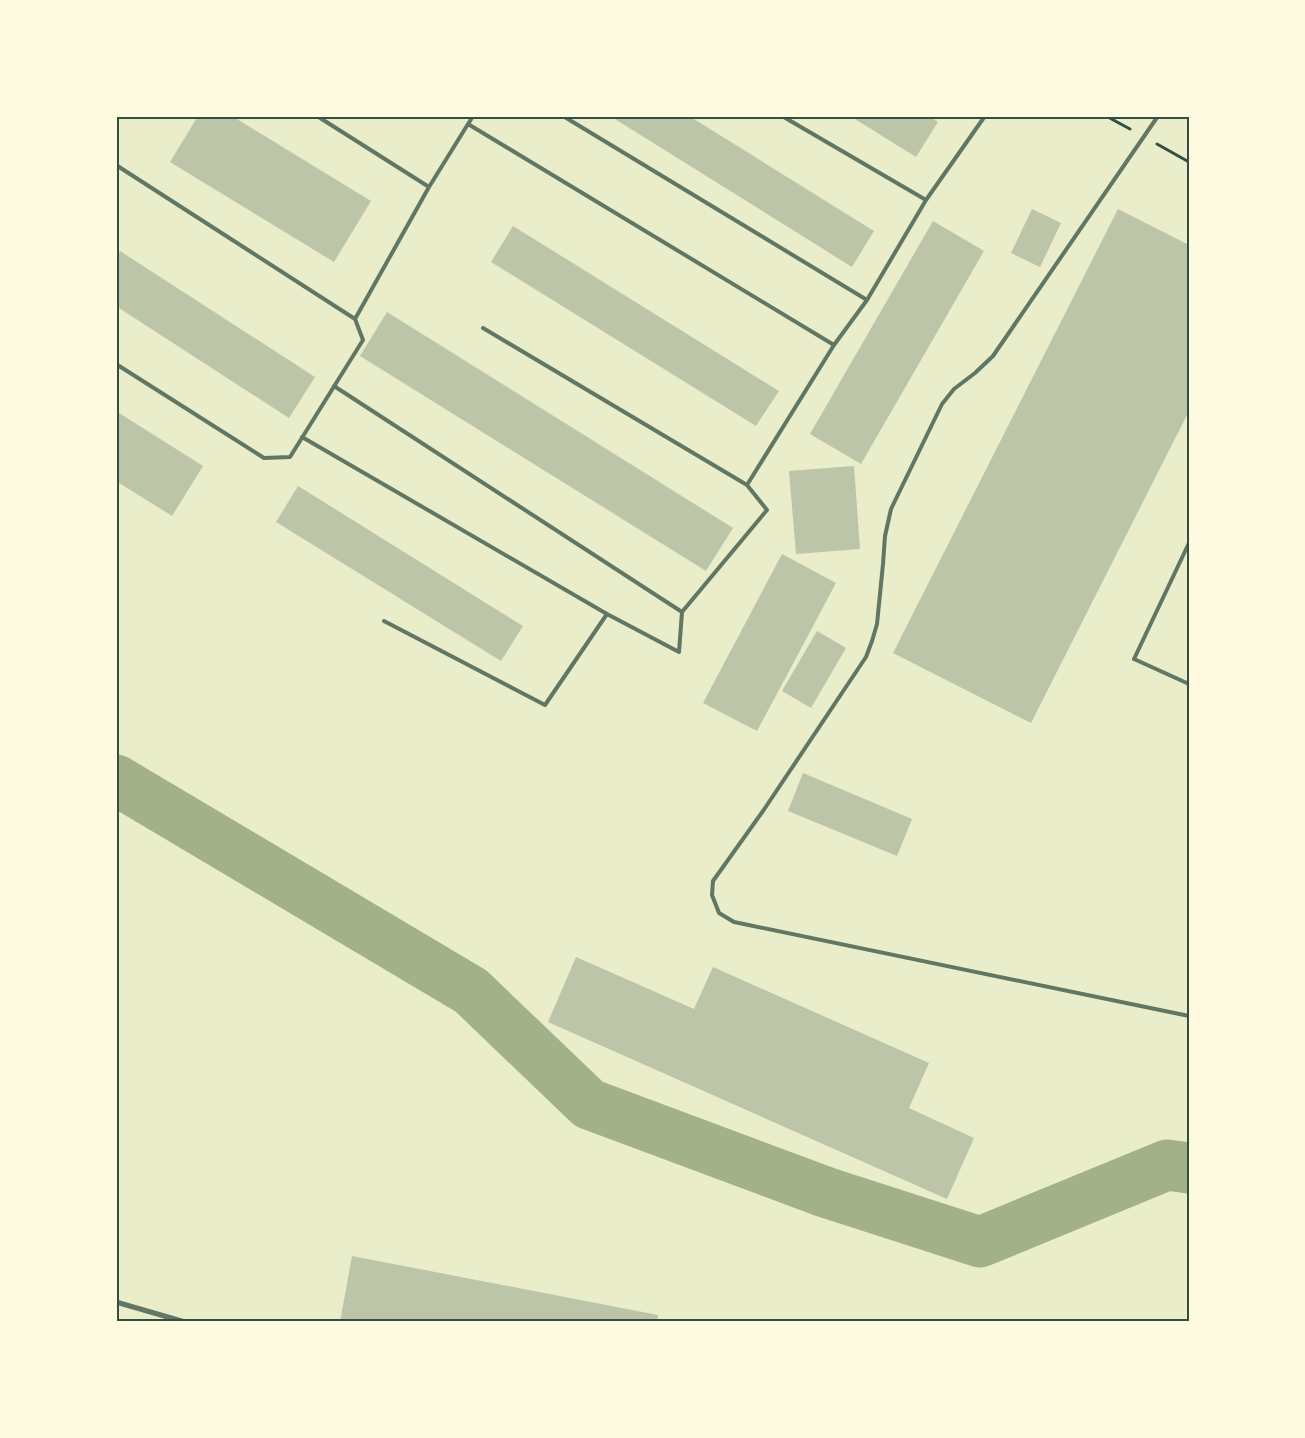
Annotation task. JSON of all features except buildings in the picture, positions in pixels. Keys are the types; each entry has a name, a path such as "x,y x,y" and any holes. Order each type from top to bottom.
{"street":[{"path":"116,1302 185,1322"}],"lane":[{"path":"317,116 429,188"},
{"path":"355,319 429,188 473,116"},
{"path":"563,116 867,300"},
{"path":"782,116 926,200"},
{"path":"747,485 834,345 867,300 926,200 984,116"},
{"path":"1158,116 993,356 954,389 942,404 891,509 885,536 877,624 866,657 763,811 713,881 712,895 720,913 734,922 1189,1016"},
{"path":"468,124 834,345"},
{"path":"116,164 355,319 363,340 290,457 264,458 116,364"},
{"path":"302,438 607,614 679,652 682,612 767,510 747,485 483,328"},
{"path":"334,386 682,612"},
{"path":"1189,543 1134,659 1189,684"},
{"path":"384,621 546,705 607,614"}],"waterway":[{"path":"116,780 471,991 589,1104 825,1192 980,1242 1167,1165 1189,1168"}]}
